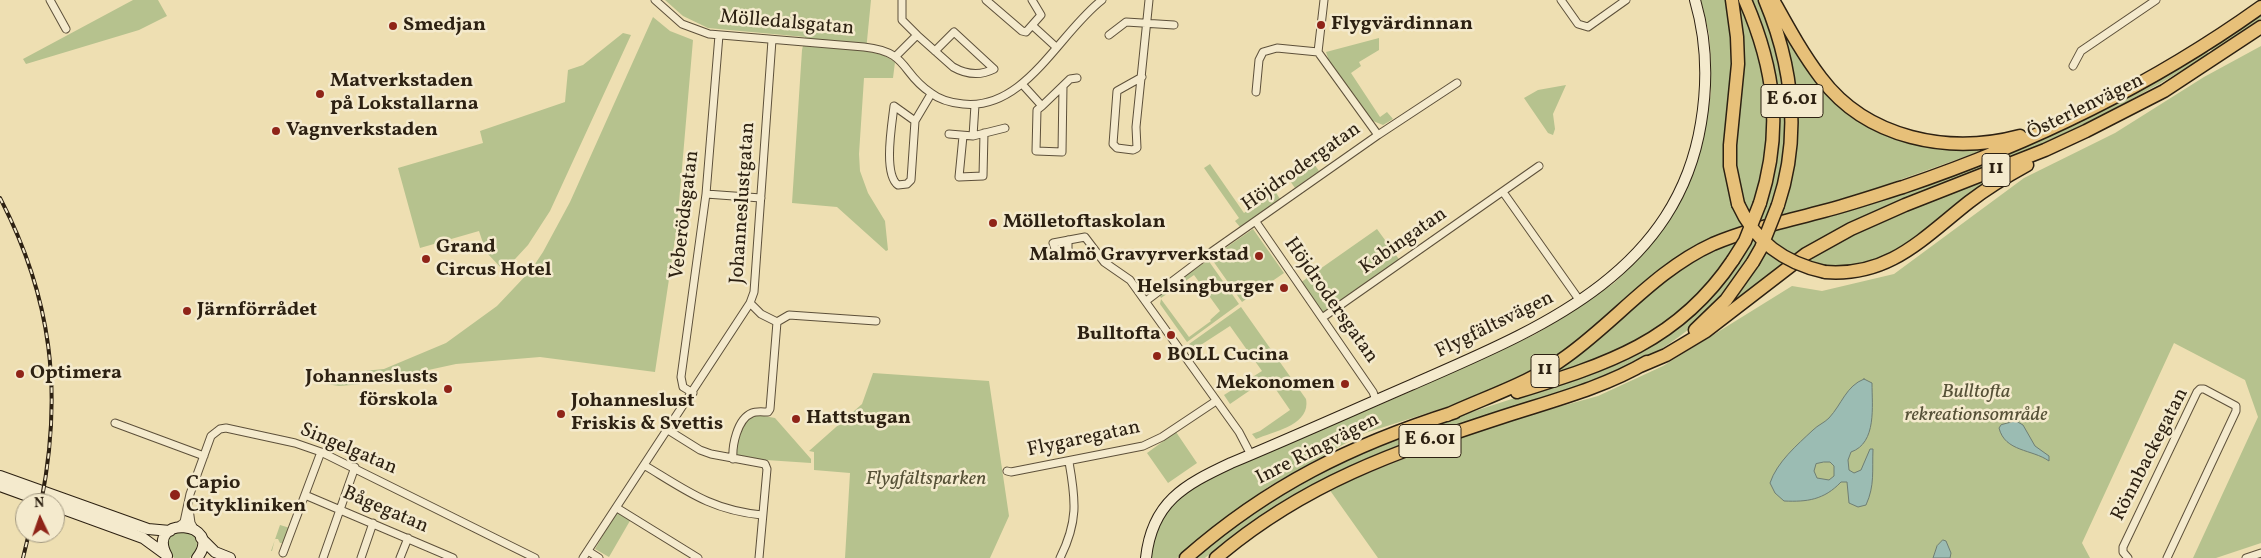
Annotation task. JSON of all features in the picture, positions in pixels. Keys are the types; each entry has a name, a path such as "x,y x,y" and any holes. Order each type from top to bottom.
{"highway":[{"path":"1732,0 1737,36 1738,64 1730,145 1730,166 1738,204 1755,234 1775,253 1807,268 1825,272 1846,274 1867,270 1902,254 2004,178 2164,91"},
{"name":"Inre Ringvägen","path":"1186,558 1252,505 1288,482 1367,443 1577,373 1625,354 1672,326 1692,310 1712,289 1745,240 1760,203 1771,159 1774,127 1773,94 1767,61 1758,30 1746,0"},
{"name":"Inre Ringvägen","path":"1216,558 1258,525 1304,495 1353,470 1407,448 1581,391 1640,366 1670,349 1704,323 1726,300 1753,262 1761,248 1785,185 1791,148 1792,108 1787,66 1780,39 1765,0"},
{"path":"1774,0 1794,38 1821,79 1850,107 1888,130 1931,143 1974,144 2012,138 2065,122"},
{"name":"Österlenvägen","path":"1447,415 1526,381 1554,365 1588,340 1650,285 1690,256 1734,236 1825,211 1943,173 2065,122 2114,98 2208,42 2261,7"},
{"name":"Österlenvägen","path":"1640,366 1666,355 1706,331 1782,272 1827,243 1889,212 2046,150 2164,91 2261,27"}],"street":[{"path":"50,0 66,28"},
{"name":"Mölledalsgatan","path":"654,0 682,24 700,32 873,48 896,56"},
{"path":"902,0 902,20 953,68 962,72 979,74 994,69 954,32 935,51"},
{"path":"986,0 1022,31 1028,31 1041,15 1032,0"},
{"path":"1142,77 1117,91 1113,144 1117,148 1133,150 1137,148 1138,137 1136,127 1142,77 1149,0"},
{"path":"1256,92 1258,60 1263,52 1276,48 1318,52 1324,0"},
{"path":"1561,0 1578,24 1588,27 1626,0"},
{"name":"Flygfältsvägen","path":"1146,558 1148,542 1155,521 1173,496 1201,477 1512,340 1548,322 1580,301 1614,274 1640,248 1667,214 1685,180 1698,141 1705,99 1706,59 1701,20 1695,0"},
{"path":"2073,66 2081,51 2156,0"},
{"path":"918,35 896,56 922,87 931,94 952,103 975,105 999,99 1022,84 1100,1"},
{"path":"1109,35 1126,22 1174,26"},
{"path":"1033,26 1056,47"},
{"name":"Veberödsgatan","path":"693,393 683,387 682,377 706,194 718,35"},
{"name":"Johanneslustgatan","path":"586,555 693,393 750,303 754,292 772,40"},
{"name":"Höjdrodergatan","path":"1146,302 1207,255 1378,134 1318,52"},
{"path":"1063,86 1062,152 1036,151 1037,110 1070,79 1077,78"},
{"path":"1378,134 1456,83"},
{"path":"1022,84 1042,106"},
{"path":"915,121 894,106 889,160 892,177 898,185 907,184 911,180 915,121 931,94"},
{"path":"973,136 975,105"},
{"path":"949,134 973,136 1004,128"},
{"path":"963,136 959,176 983,176 984,133"},
{"name":"Kabingatan","path":"1322,318 1539,166"},
{"path":"1503,192 1580,301"},
{"path":"706,194 761,198"},
{"name":"Höjdrodersgatan","path":"1256,222 1376,400"},
{"path":"1068,240 1085,237 1104,262 1130,280 1239,432 1251,455"},
{"path":"750,303 761,314 777,322"},
{"path":"777,322 789,315 876,321"},
{"path":"733,459 732,445 735,435 748,416 758,412 768,412 770,409 777,322"},
{"name":"Rönnbackegatan","path":"2128,558 2122,552 2123,548 2200,388 2232,402 2236,406 2236,411 2167,558"},
{"name":"Flygaregatan","path":"1007,471 1011,472 1069,462 1145,445 1162,437 1216,401"},
{"path":"115,423 204,456"},
{"name":"Singelgatan","path":"175,528 184,522 190,494 211,436 220,429 226,428 295,443 321,452 355,467 535,558"},
{"path":"668,430 700,450 733,459 765,464 767,469 759,558"},
{"path":"283,553 321,452"},
{"path":"1060,558 1072,529 1075,516 1069,462"},
{"path":"644,465 705,502 738,513 762,515"},
{"path":"323,558 355,467"},
{"path":"0,476 148,529 185,526 198,534 215,552 230,558"},
{"path":"0,486 19,493"},
{"name":"Singelgatan","path":"190,494 191,523 198,534"},
{"name":"Bågegatan","path":"305,496 453,558"},
{"path":"617,508 698,558"},
{"path":"65,510 143,538 167,557"},
{"path":"361,558 373,523"},
{"path":"167,557 163,544 175,528"},
{"path":"197,558 201,550 198,534"},
{"path":"400,558 408,538"},
{"path":"2246,558 2261,553"},
{"path":"586,555 599,558"}],"green space":[{"path":"133,0 158,0 167,16 139,30 26,64 23,59"},
{"path":"665,0 871,0 866,51 883,55 895,62 893,78 864,78 859,154 860,171 868,193 885,221 888,250 886,251 837,207 792,203 802,50 805,37 708,28 683,16"},
{"path":"1701,0 1729,0 1734,33 1729,129 1746,226 1725,234 1595,327 1549,363 1484,395 1362,434 1268,487 1223,519 1177,558 1150,558 1151,547 1162,519 1178,498 1216,475 1421,387 1430,381 1534,335 1614,283 1623,274 1690,177 1702,145 1711,93 1711,61 1709,34"},
{"path":"1735,0 1740,0 1757,46 1766,93 1766,147 1760,182 1749,218 1735,180"},
{"path":"1750,0 1760,0 1777,46 1788,113 1785,162 1770,215 1758,222 1777,145"},
{"path":"2261,11 2261,19 2213,52 2209,47"},
{"path":"653,17 670,31 693,40 677,226 655,372 540,357 456,364 364,384 339,386 308,381 311,376 384,369 446,343 497,306 531,270 570,202"},
{"path":"1781,28 1812,70 1884,130 1998,145 1874,189 1780,217 1792,170 1796,122 1792,75"},
{"path":"623,33 631,35 550,211 528,245 504,271 486,252 479,231 420,248 398,168 483,143 480,131 565,102 568,70 583,65"},
{"path":"1379,38 1379,50 1359,62 1361,66 1351,73 1380,117 1387,112 1393,119 1383,125 1373,121 1329,61 1326,52"},
{"name":"Bulltofta rekreationsområde","path":"2261,46 2261,543 2216,558 2193,558 2258,417 2245,380 2174,343 2082,543 2090,558 1378,558 1329,489 1475,430 1598,396 1663,366 1792,286 1822,291 1894,274 2024,178 2115,133 2204,77"},
{"path":"2205,49 2209,54 2136,97 2085,123 2034,147 1870,214 1818,241 1792,258 1769,243 1776,228 1927,182"},
{"path":"1566,85 1553,114 1555,129 1553,135 1548,133 1524,98 1538,90"},
{"path":"1312,161 1319,171 1295,188 1288,178"},
{"path":"1210,164 1244,213 1275,191 1280,199 1240,227 1235,221 1239,218 1204,168"},
{"path":"2013,167 1913,243 1856,269 1802,263 1844,236"},
{"path":"1253,229 1284,273 1242,302 1211,258"},
{"path":"1377,229 1401,262 1322,316 1300,283"},
{"path":"1753,237 1758,242 1722,295 1705,314 1679,337 1641,360 1580,386 1427,436 1340,470 1270,510 1205,558 1192,558 1268,500 1353,455 1438,423 1564,382 1647,348"},
{"path":"1739,239 1718,272 1700,294 1676,316 1657,329 1618,350 1533,382 1687,264"},
{"path":"1765,249 1786,264 1715,319"},
{"path":"1208,260 1239,304 1187,342 1160,304 1161,299 1189,337 1211,321 1220,311 1194,275 1161,298 1159,294"},
{"path":"1241,307 1306,399 1306,408 1303,415 1297,421 1281,430 1256,439 1252,434 1260,431 1290,410 1268,378 1230,404 1224,395 1262,371 1230,326 1193,350 1189,344"},
{"name":"Flygfältsparken","path":"873,373 989,381 1009,516 990,558 845,558 850,473 814,470 814,452 809,451 862,404"},
{"path":"753,414 775,418 811,459 811,463 736,458 735,453 739,434 745,422"},
{"path":"1176,432 1197,463 1168,483 1147,453"},
{"path":"617,511 631,519 609,557 595,549"},
{"path":"280,525 290,528 284,543 280,543 278,539 275,539"},
{"path":"182,530 192,535 197,545 192,555 182,560 172,555 167,545 172,535"}],"water":[{"path":"1864,379 1872,383 1871,423 1865,441 1851,452 1848,460 1849,470 1854,473 1861,470 1870,449 1873,449 1872,484 1866,505 1858,507 1849,503 1847,482 1841,482 1828,493 1815,499 1784,501 1775,493 1770,483 1777,468 1788,454 1815,428 1829,418 1848,391","holes":["1830,462 1834,466 1834,476 1829,480 1817,478 1814,471 1816,464"]},
{"path":"2016,421 2023,425 2035,446 2049,456 2049,461 2013,446 2002,436 1999,428 2001,425"},
{"path":"1943,540 1946,541 1951,553 1950,558 1933,558 1937,546"}],"railway":[{"path":"0,198 18,235 31,272 42,309 48,346 51,384 51,423 48,462 43,493"},
{"path":"23,558 27,543"}],"place":[{"name":"Flygvärdinnan","path":"1321,25"},
{"name":"Smedjan","path":"393,26"},
{"name":"Matverkstaden på Lokstallarna","path":"320,94"},
{"name":"Vagnverkstaden","path":"276,131"},
{"name":"Mölletoftaskolan","path":"993,223"},
{"name":"Malmö Gravyrverkstad","path":"1259,256"},
{"name":"Grand Circus Hotel","path":"426,259"},
{"name":"Helsingburger","path":"1284,288"},
{"name":"Järnförrådet","path":"187,311"},
{"name":"Bulltofta","path":"1171,335"},
{"name":"BOLL Cucina","path":"1157,356"},
{"name":"Optimera","path":"20,374"},
{"name":"Mekonomen","path":"1345,384"},
{"name":"Johanneslusts förskola","path":"448,389"},
{"name":"Johanneslust Friskis & Svettis","path":"561,414"},
{"name":"Hattstugan","path":"796,419"},
{"name":"Capio Citykliniken","path":"175,495"}]}
